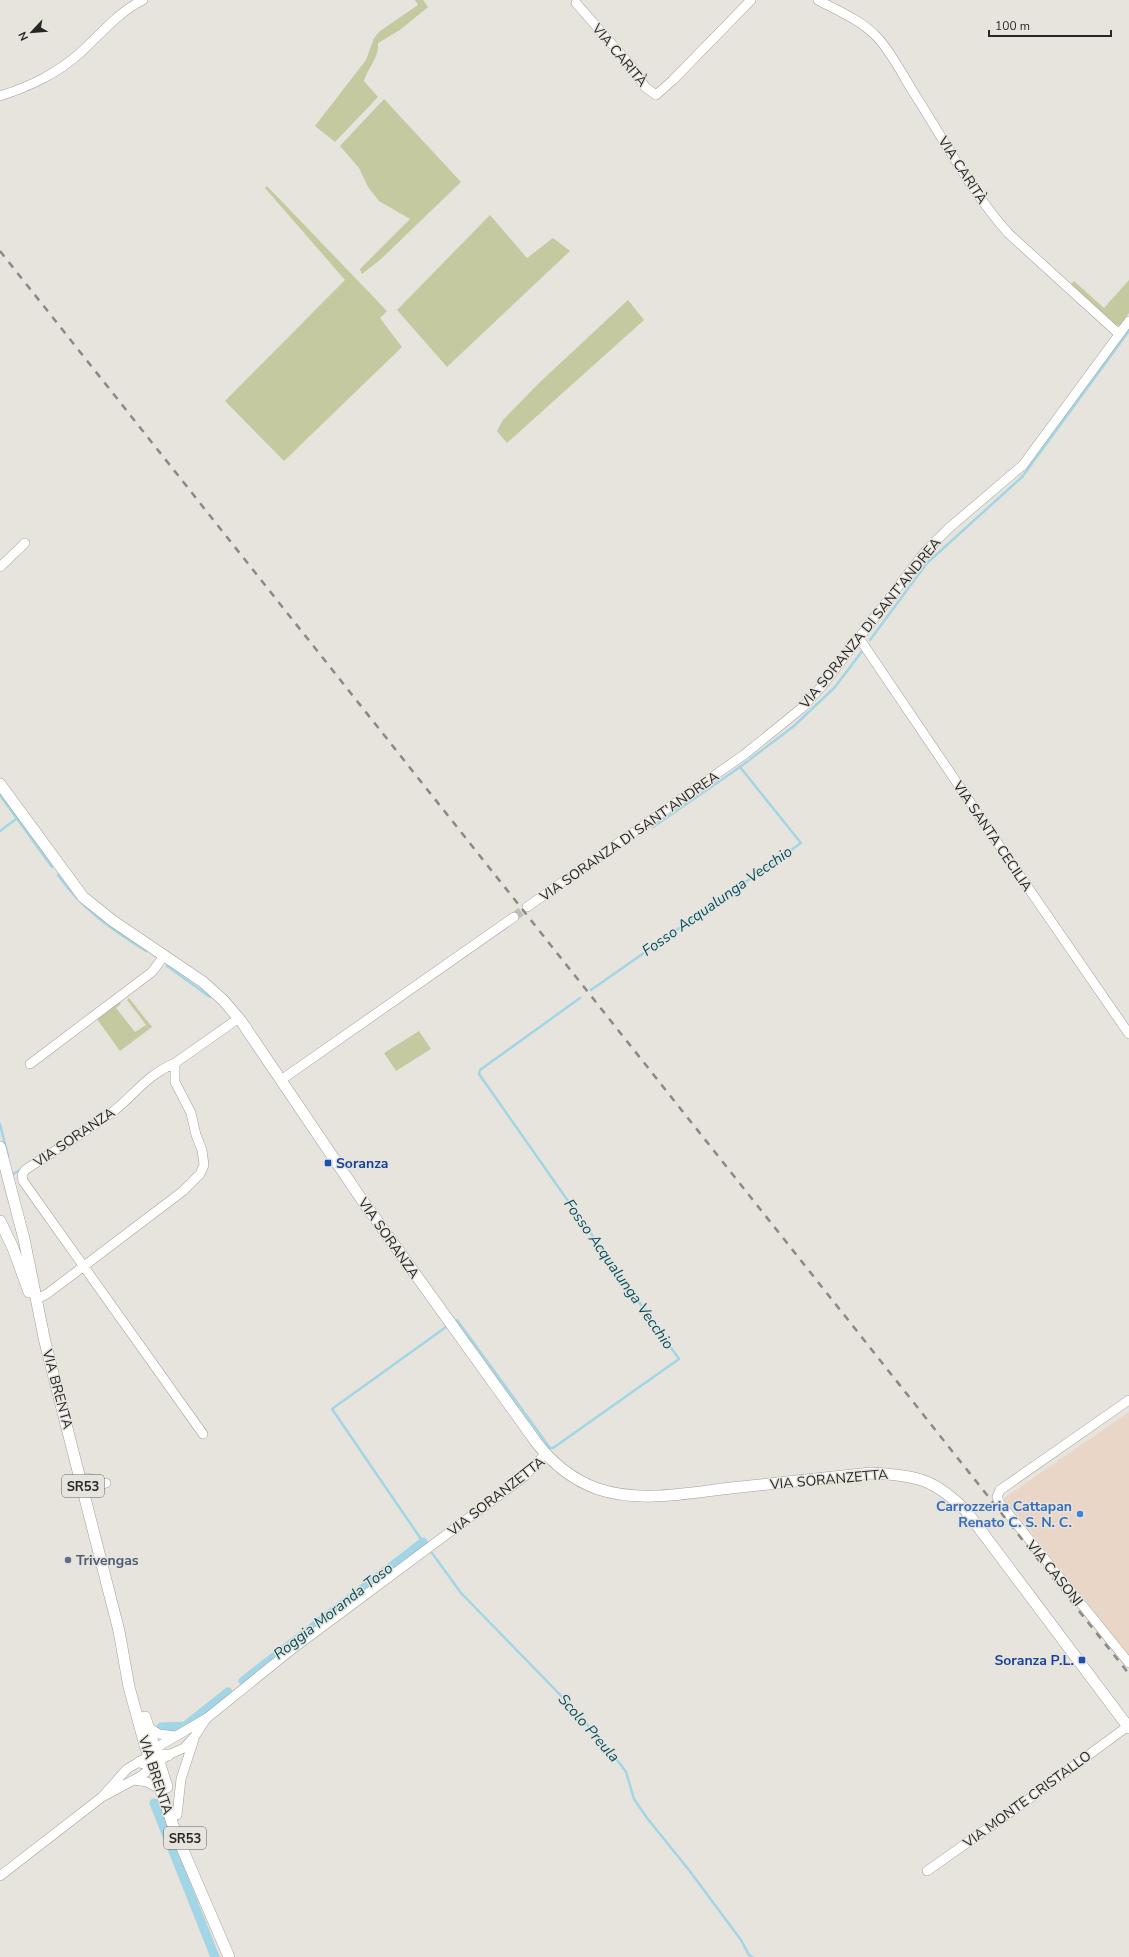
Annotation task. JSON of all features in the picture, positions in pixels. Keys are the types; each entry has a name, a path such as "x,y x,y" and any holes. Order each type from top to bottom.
{"main road":[{"name":"VIA SORANZA","path":"0,784 82,897 113,921 213,991 239,1018 362,1200 545,1454"},
{"name":"VIA BRENTA","path":"0,1148 46,1342 119,1631 148,1727 152,1759 183,1832 211,1914"},
{"name":"SR53","path":"0,1221 23,1273 46,1342"},
{"name":"VIA SORANZETTA","path":"545,1454 567,1472 581,1481 598,1489 617,1494 645,1496 671,1495 871,1473 902,1474 920,1479 939,1487 953,1498 966,1512 1128,1727"},
{"name":"VIA BRENTA","path":"119,1631 129,1687 160,1789 176,1834 229,1957"},
{"path":"168,1755 152,1759 174,1818 183,1832"}],"street":[{"path":"0,96 39,82 60,69 121,14 143,0"},
{"name":"VIA CARITÀ","path":"576,3 632,67 645,87 656,95 673,80 751,0"},
{"name":"VIA CARITÀ","path":"818,0 862,24 876,36 901,71 958,164 996,220 1008,234 1119,334"},
{"name":"VIA SORANZA DI SANT'ANDREA","path":"527,907 739,758 803,707 818,691 928,549 949,528 1023,464 1129,321"},
{"path":"0,567 25,543"},
{"name":"VIA SANTA CECILIA","path":"859,638 1129,1034"},
{"path":"281,1080 514,917"},
{"path":"30,1064 152,972 164,956"},
{"name":"VIA SORANZA","path":"202,1434 24,1181 22,1175 25,1170 114,1110 149,1077 175,1063 239,1018"},
{"path":"37,1299 47,1294 183,1191 200,1174 204,1165 202,1150 196,1135 191,1113 175,1082 175,1063"},
{"name":"VIA CASONI","path":"1129,1400 1000,1490 998,1497 999,1502 1018,1527 1129,1663"},
{"name":"VIA SORANZETTA","path":"152,1759 175,1736 207,1718 296,1647 526,1476 545,1454"},
{"path":"81,1480 88,1478 101,1484 106,1483"},
{"name":"VIA SORANZETTA","path":"168,1755 184,1748 195,1736 207,1718"},
{"path":"148,1727 159,1734 175,1736"},
{"name":"VIA MONTE CRISTALLO","path":"927,1871 1128,1727"},
{"path":"176,1815 181,1779 195,1736"},
{"path":"102,1797 134,1780 152,1759"},
{"path":"0,1876 102,1797 128,1769 152,1759"},
{"path":"134,1780 147,1782 160,1789"}],"shaded area":[{"path":"1129,1412 1129,1655 1004,1498"}],"green space":[{"path":"415,0 423,0 428,7 400,30 378,43 377,54 364,81 378,97 335,142 315,126 366,60 374,38 380,31 418,5"},
{"path":"384,99 461,182 381,259 362,274 360,269 410,219 379,201 368,187 359,168 340,146"},
{"path":"267,186 387,311 380,318 402,347 284,461 225,401 345,280 265,188"},
{"path":"490,215 527,258 553,238 570,251 447,367 397,310"},
{"path":"1129,280 1129,313 1120,326 1111,323 1069,286 1074,281 1104,308"},
{"path":"628,300 644,320 507,443 497,431 503,420 538,384"},
{"path":"129,998 152,1027 120,1051 97,1019 119,1002 121,1004 116,1008 135,1032 146,1025 127,1000"},
{"path":"419,1031 431,1049 396,1071 384,1053"}],"waterway":[{"name":"Fosso Acqualunga Vecchio","path":"870,640 927,563 1022,477 1129,331"},
{"name":"Fosso Acqualunga Vecchio","path":"653,827 740,767 794,726 835,687 863,650"},
{"name":"Fosso Acqualunga Vecchio","path":"591,990 801,843 740,767"},
{"path":"0,795 52,867"},
{"path":"0,831 16,819"},
{"path":"58,875 77,898 98,918 146,951"},
{"path":"167,966 210,997"},
{"name":"Fosso Acqualunga Vecchio","path":"457,1320 550,1448 553,1448 679,1359 479,1074 480,1070 580,998"},
{"path":"55,1145 103,1114"},
{"path":"0,1124 8,1156"},
{"path":"12,1173 13,1174 22,1169"},
{"name":"Fosso Acqualunga Vecchio","path":"423,1542 332,1409 446,1327"},
{"name":"Roggia Moranda Toso","path":"243,1681 423,1542"},
{"name":"Scolo Preula","path":"432,1553 461,1593 575,1710 621,1765 626,1772 634,1799 647,1818 689,1870 741,1940 749,1955 753,1957"},
{"name":"Roggia Moranda Toso","path":"161,1727 185,1726 228,1692"},
{"name":"Roggia Moranda Toso","path":"154,1803 215,1957"}],"tunnel":[{"path":"514,917 527,907"}],"railway":[{"path":"0,251 1129,1674"}],"place":[{"name":"Soranza","path":"328,1163"},
{"name":"Carrozzeria Cattapan Renato C. S. N. C.","path":"1080,1514"},
{"name":"Trivengas","path":"68,1560"},
{"name":"Soranza P.L.","path":"1082,1660"}]}
